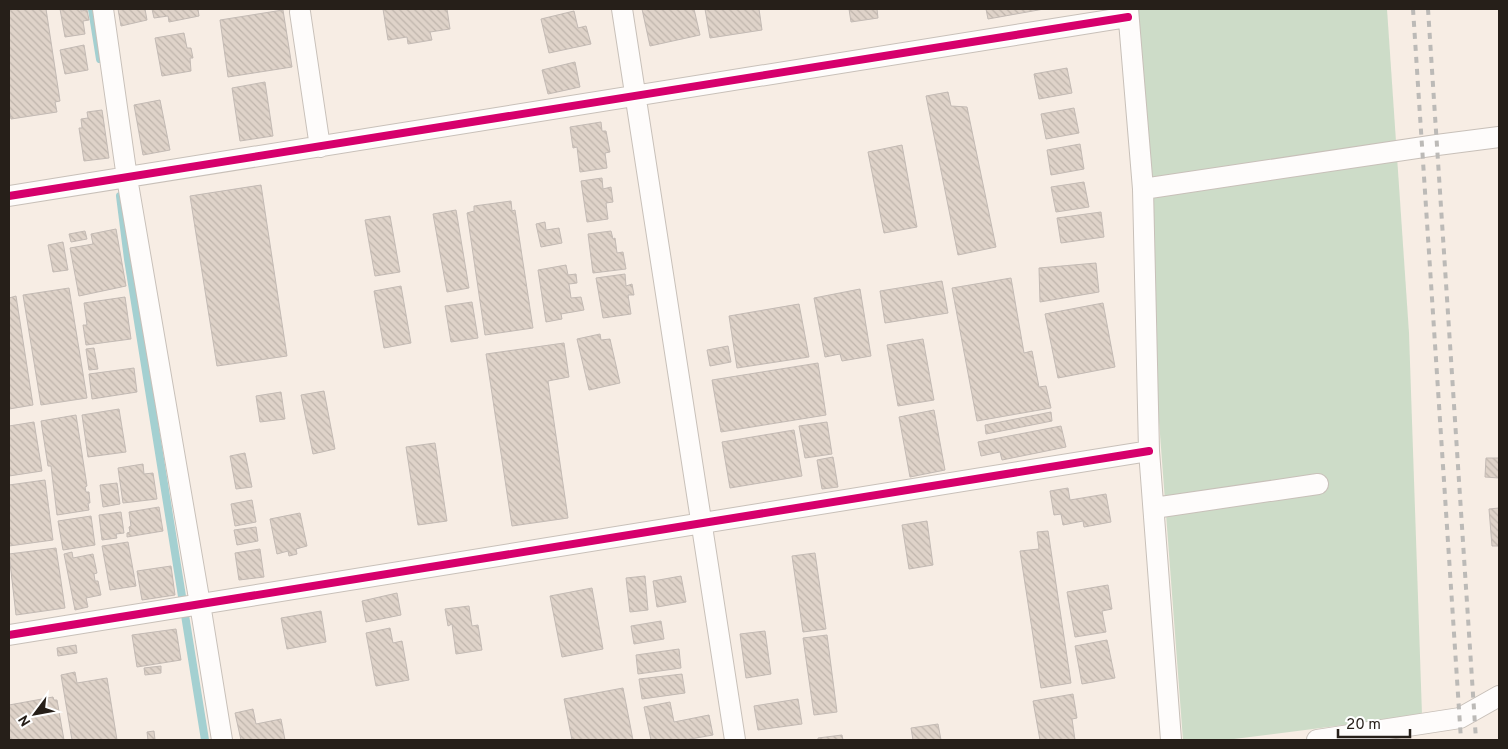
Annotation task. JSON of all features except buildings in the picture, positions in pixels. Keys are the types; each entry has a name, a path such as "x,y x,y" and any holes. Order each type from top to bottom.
{"street":[{"path":"103,9 127,178 222,740"},
{"path":"622,9 735,740"},
{"path":"300,12 320,147"},
{"path":"9,196 636,96 1128,13 1143,189 1149,451 1171,740"},
{"path":"1143,189 1499,137"},
{"path":"9,635 1149,451"},
{"path":"1154,508 1318,484"},
{"path":"1317,740 1460,718 1499,696"}],"green space":[{"path":"1128,9 1387,9 1409,333 1422,715 1226,740 1183,740"}],"waterway":[{"path":"92,9 100,59"},
{"path":"120,196 128,259 205,740"}],"railway":[{"path":"1413,9 1461,740"},
{"path":"1428,9 1476,740"}],"cycle path":[{"path":"9,196 1128,17"},
{"path":"9,635 1149,451"}]}
